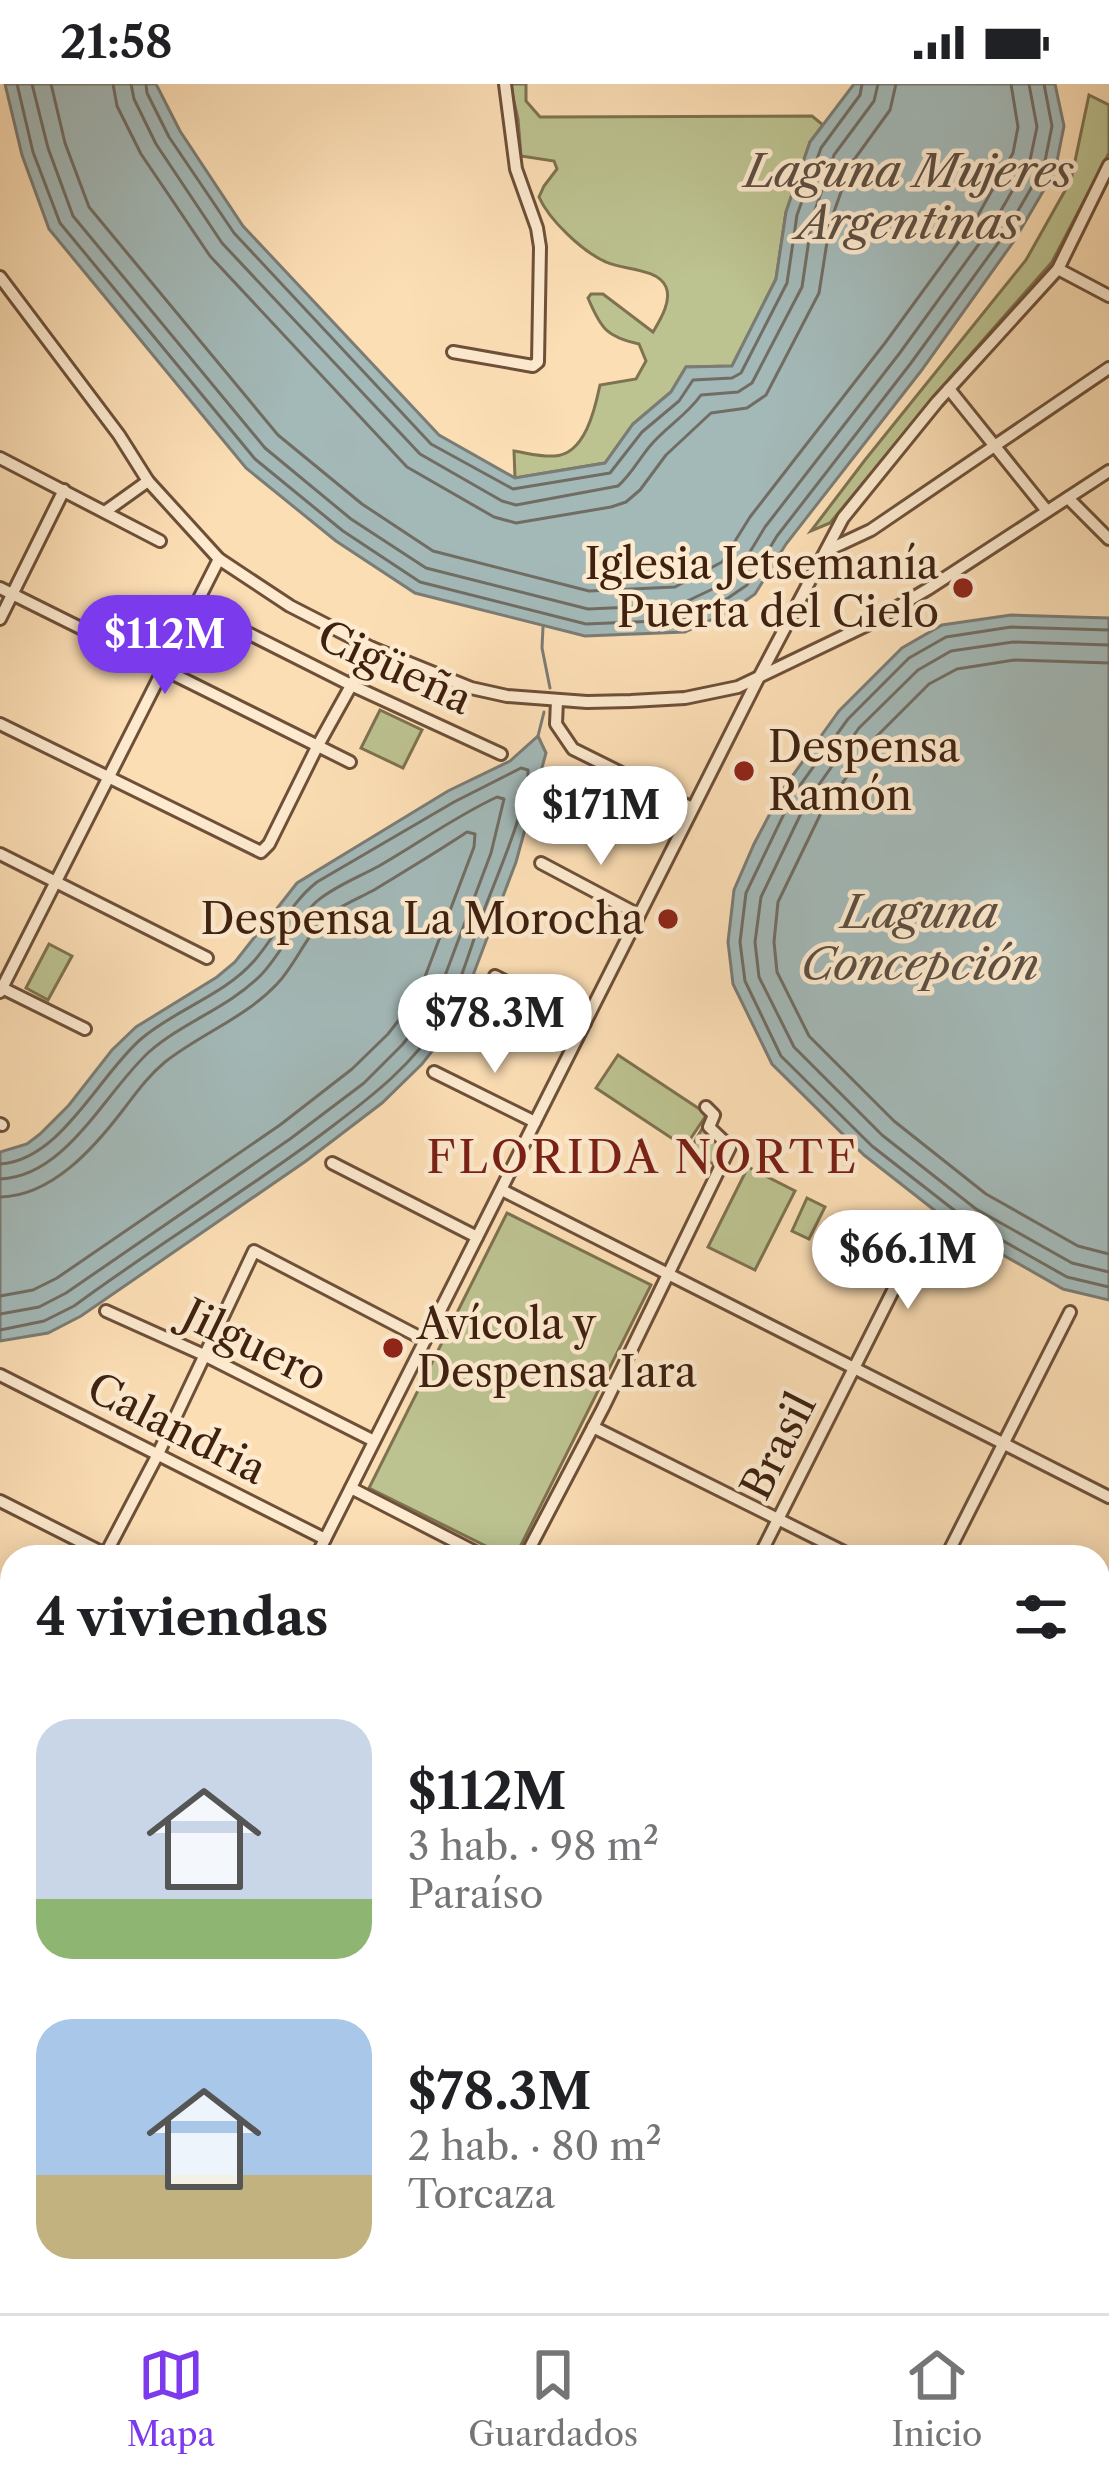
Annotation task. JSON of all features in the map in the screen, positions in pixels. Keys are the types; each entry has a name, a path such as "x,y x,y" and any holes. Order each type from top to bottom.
{"street":[{"path":"453,352 533,366 538,362 540,247 516,170 506,84"},
{"path":"322,1545 843,518 949,389 1058,268 1109,164"},
{"path":"1058,268 1109,296"},
{"path":"0,277 148,481 219,559 290,606 372,648 471,688 507,696 631,701 685,698 738,687 867,625 1109,471"},
{"path":"826,551 871,530 1109,368"},
{"path":"949,389 1046,511"},
{"path":"0,458 160,541"},
{"path":"106,511 148,481"},
{"path":"0,619 6,591 64,490"},
{"path":"1068,498 1109,539"},
{"path":"86,1029 1,989 219,559"},
{"path":"6,591 350,762"},
{"name":"Cigüeña","path":"196,607 501,754"},
{"path":"0,724 261,852 372,648"},
{"path":"557,700 556,724 573,749 692,808"},
{"path":"0,854 207,958"},
{"path":"541,863 639,915"},
{"path":"495,976 585,1023"},
{"path":"434,1072 535,1123"},
{"path":"531,1545 730,1147 709,1127 714,1115 706,1107"},
{"path":"332,1163 477,1237"},
{"path":"502,1190 1109,1497"},
{"name":"Brasil","path":"765,1545 921,1235"},
{"path":"112,1545 254,1251 425,1340"},
{"name":"Jilguero","path":"106,1311 374,1441"},
{"path":"952,1545 1070,1312"},
{"name":"Calandria","path":"0,1375 325,1539"},
{"path":"593,1426 831,1545"},
{"path":"350,1488 461,1545"},
{"path":"0,1501 86,1545"}],"green space":[{"path":"510,84 526,84 526,101 540,117 812,116 823,125 810,142 786,212 776,279 732,366 686,367 671,392 633,424 605,463 515,478 514,451 554,456 574,448 587,429 600,385 636,379 646,361 639,344 612,335 601,324 588,298 591,294 603,294 653,332 667,292 656,276 613,265 587,251 550,215 539,197 557,169 554,161 521,156"},
{"path":"1089,95 1109,105 1109,153 1052,262 830,523 811,531 1026,260 1071,180"},
{"path":"380,710 422,730 403,768 361,748"},
{"path":"49,944 72,956 48,1000 26,988"},
{"path":"618,1055 707,1114 685,1147 596,1088"},
{"path":"703,1127 722,1148 713,1164 690,1150"},
{"path":"748,1167 795,1191 755,1270 708,1247"},
{"path":"807,1198 825,1207 809,1239 792,1231"},
{"path":"507,1213 651,1285 521,1545 484,1545 369,1488"}],"water":[{"name":"Laguna Mujeres Argentinas","path":"5,84 156,84 180,131 243,226 439,435 515,478 605,463 633,424 671,392 686,367 732,366 776,279 786,212 810,142 854,84 1055,84 1064,126 1055,171 1014,241 921,371 786,544 755,594 685,632 585,636 415,593 336,541 246,468 49,229 22,155"},
{"name":"Laguna Concepción","path":"1011,615 1109,618 1109,1300 1063,1289 961,1231 864,1155 772,1064 733,984 728,942 734,890 783,789 839,711 902,648 942,625"},
{"path":"538,736 546,753 516,862 451,1027 422,1064 382,1103 306,1161 81,1316 48,1333 0,1341 0,1152 27,1144 40,1134 136,1027 235,962 297,883 448,791 510,761"}],"waterway":[{"path":"543,627 550,688"},
{"path":"538,736 544,712"}],"place":[{"name":"Iglesia Jetsemanía Puerta del Cielo","path":"963,588"},
{"name":"Despensa Ramón","path":"744,771"},
{"name":"Despensa La Morocha","path":"668,919"},
{"name":"Avícola y Despensa Iara","path":"393,1348"}],"district":[{"name":"FLORIDA NORTE","path":"643,1157"}]}
